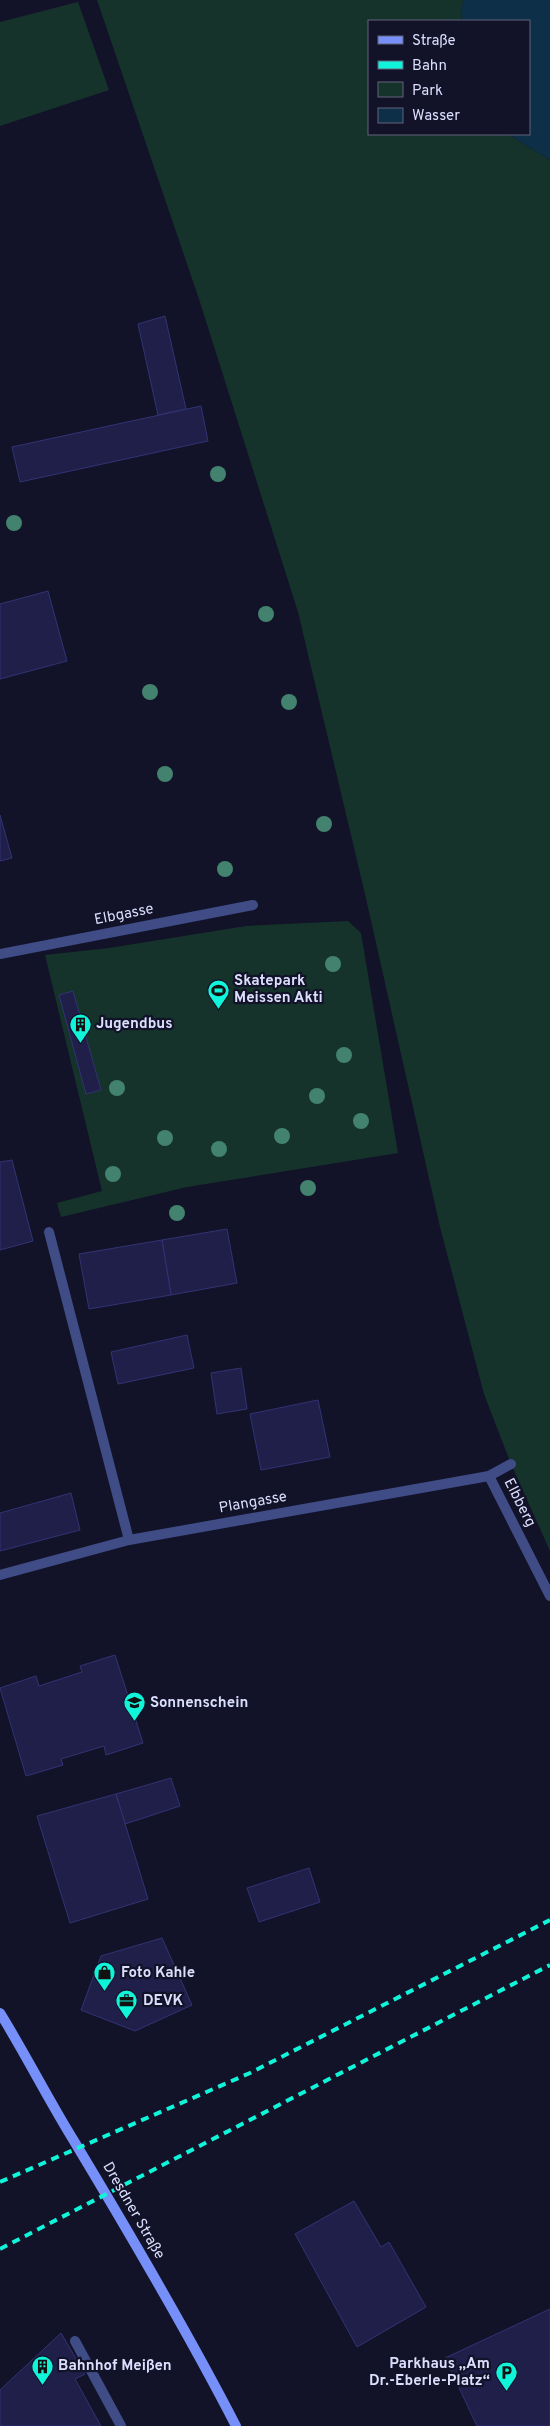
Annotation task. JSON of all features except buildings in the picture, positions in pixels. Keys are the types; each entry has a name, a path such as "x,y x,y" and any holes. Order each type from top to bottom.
{"main road":[{"name":"Dresdner Straße","path":"0,2013 102,2185 236,2426"}],"street":[{"name":"Elbgasse","path":"0,954 253,905"},
{"path":"49,1232 128,1540"},
{"name":"Plangasse","path":"0,1575 128,1540 488,1476 511,1464"},
{"name":"Elbberg","path":"488,1476 550,1596"},
{"path":"75,2341 121,2426"}],"green space":[{"path":"97,0 463,0 461,20 368,20 368,135 510,135 550,160 550,1551 511,1464 484,1394 440,1227 365,894 298,612 199,299"},
{"path":"78,2 109,90 0,126 0,22"},
{"path":"348,921 361,933 398,1153 187,1187 61,1217 57,1203 102,1191 45,955 109,948 246,926"}],"water":[{"path":"463,0 550,0 550,160 510,135 530,135 530,20 461,20"}],"railway":[{"path":"0,2182 250,2073 550,1920"},
{"path":"0,2249 550,1965"}],"place":[{"name":"Skatepark Meissen Akti","path":"218,1009"},
{"name":"Jugendbus","path":"80,1043"},
{"name":"Sonnenschein","path":"134,1722"},
{"name":"Foto Kahle","path":"105,1992"},
{"name":"DEVK","path":"127,2020"},
{"name":"Bahnhof Meißen","path":"42,2385"},
{"name":"Parkhaus „Am Dr.-Eberle-Platz“","path":"506,2392"}]}
